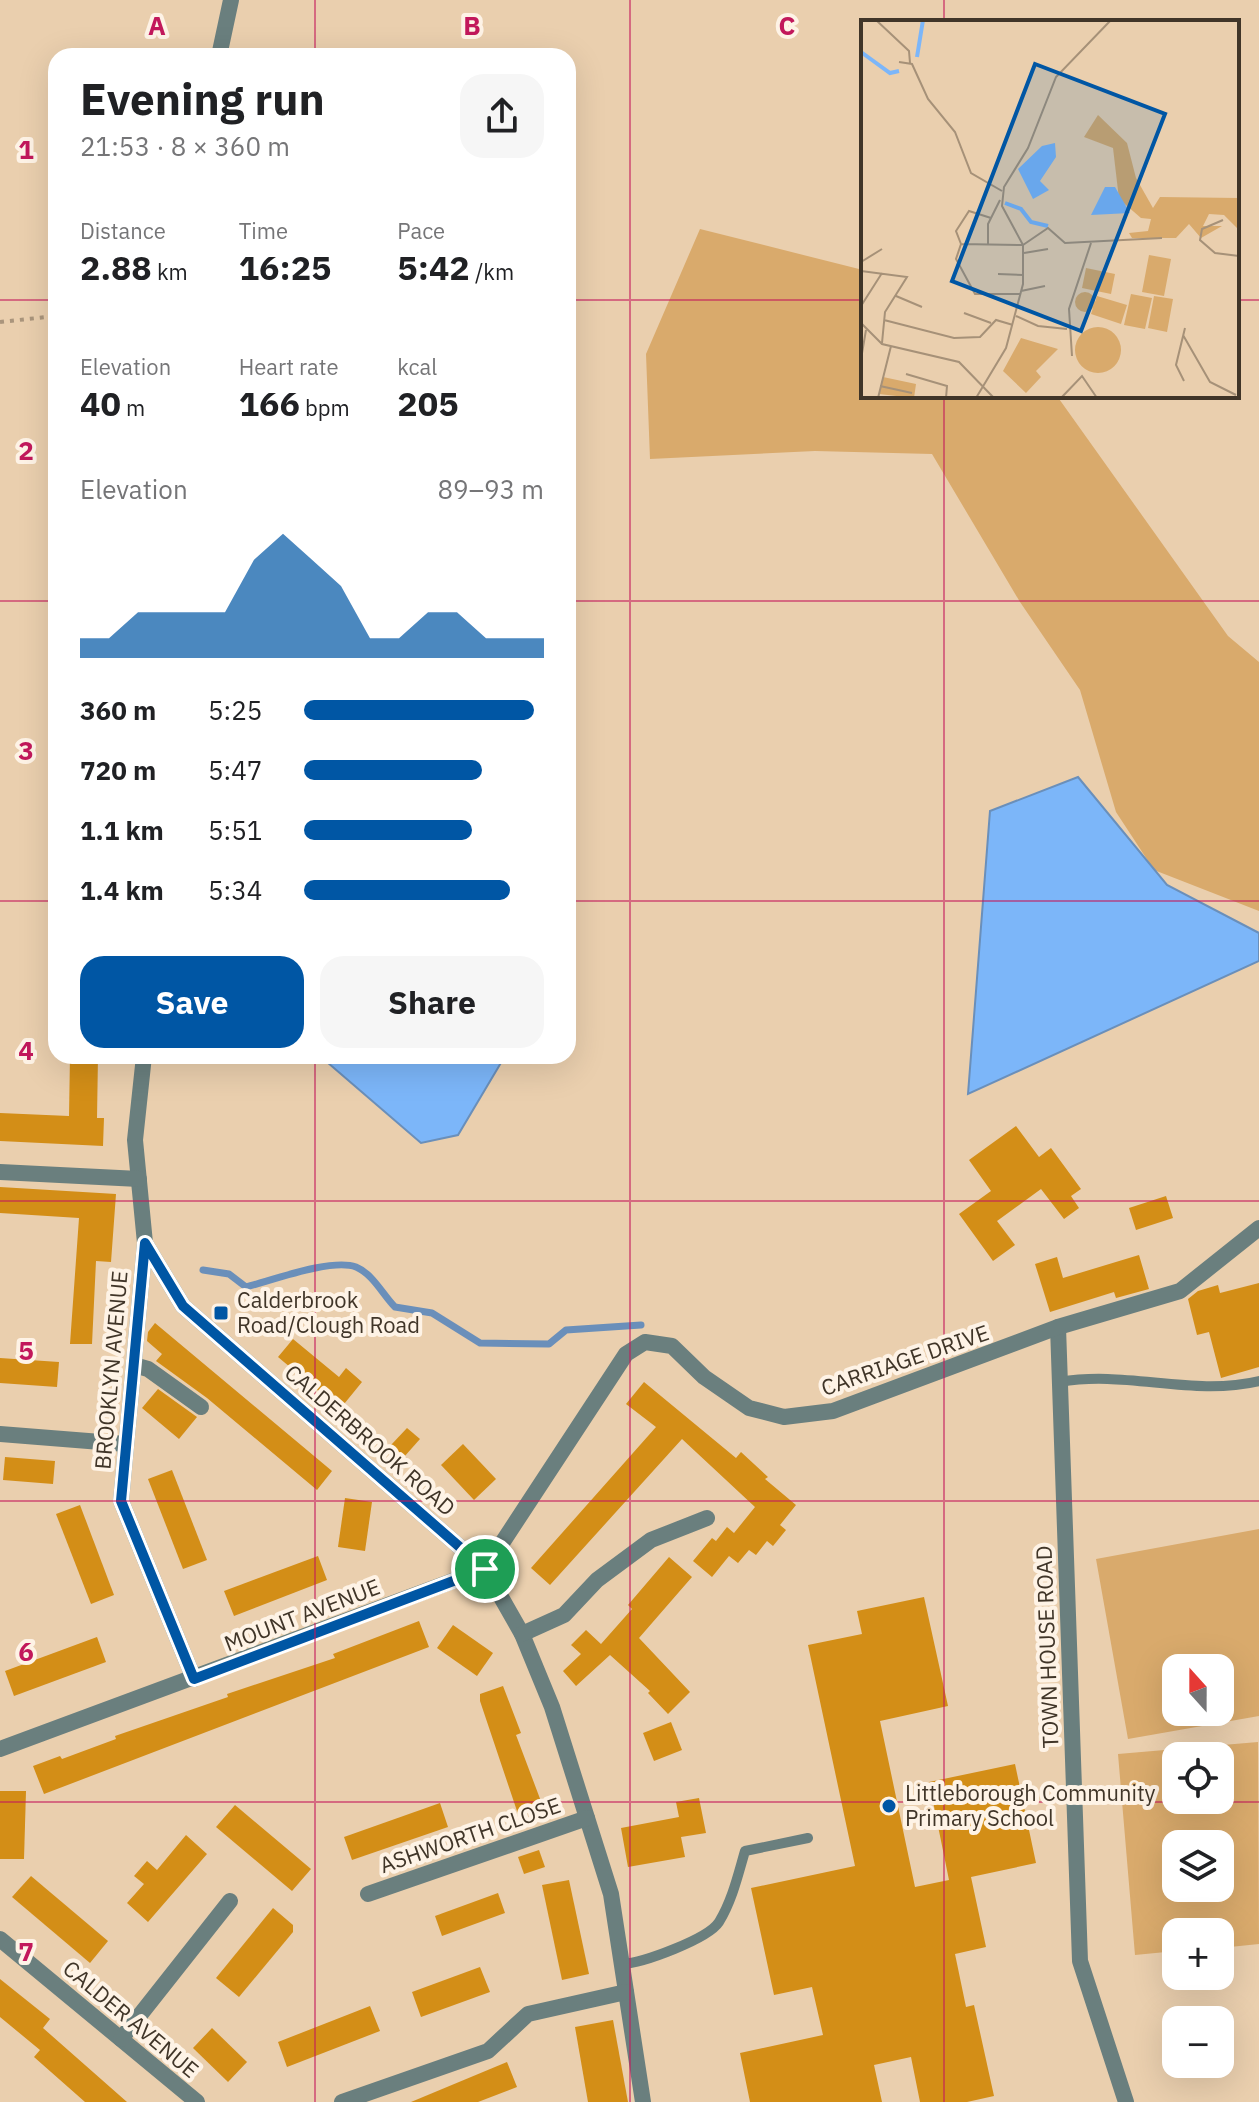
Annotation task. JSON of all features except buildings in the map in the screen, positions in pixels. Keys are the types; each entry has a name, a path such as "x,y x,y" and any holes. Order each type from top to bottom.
{"street":[{"path":"221,48 231,0"},
{"name":"CALDERBROOK ROAD","path":"143,1064 135,1140 145,1243 183,1306 485,1569 522,1634 552,1707 611,1894 643,2102"},
{"path":"0,1172 139,1179"},
{"name":"CARRIAGE DRIVE","path":"485,1569 626,1354 645,1342 672,1346 704,1377 749,1408 784,1417 833,1411 1058,1327 1180,1291 1259,1228"},
{"name":"BROOKLYN AVENUE","path":"145,1243 121,1501 194,1679"},
{"name":"TOWN HOUSE ROAD","path":"1058,1327 1080,1961 1126,2102"},
{"path":"134,1365 148,1369 201,1407"},
{"path":"0,1434 126,1444"},
{"path":"522,1634 564,1615 597,1580 651,1540 707,1518"},
{"name":"MOUNT AVENUE","path":"0,1749 485,1569"},
{"name":"ASHWORTH CLOSE","path":"368,1894 587,1818"},
{"path":"121,2039 230,1901"},
{"name":"CALDER AVENUE","path":"0,1939 197,2102"},
{"path":"342,2102 488,2051 528,2014 626,1992"}],"lane":[{"path":"1060,1382 1110,1377 1212,1388 1259,1381"},
{"path":"622,1964 659,1957 717,1926 735,1889 745,1851 808,1838"}],"path":[{"path":"0,322 48,317"}],"shaded area":[{"path":"700,229 861,269 861,398 1058,398 1228,636 1259,662 1259,911 1154,870 1116,812 1080,690 1020,602 932,454 815,451 650,459 646,354"},
{"path":"1259,1529 1259,1716 1234,1720 1234,1654 1162,1654 1162,1726 1202,1726 1128,1739 1096,1559"},
{"path":"1258,1742 1259,1944 1234,1947 1234,1918 1162,1918 1162,1952 1135,1955 1118,1754 1162,1750 1162,1814 1234,1814 1234,1744"}],"water":[{"path":"1078,777 1167,885 1259,933 1259,961 968,1094 990,811"},
{"path":"329,1064 500,1064 458,1135 421,1143"}],"waterway":[{"path":"203,1270 229,1274 246,1287 332,1265 356,1267 373,1280 395,1307 432,1313 480,1343 549,1344 566,1330 641,1325"}],"place":[{"name":"Calderbrook Road/Clough Road","path":"221,1313"},
{"name":"Littleborough Community Primary School","path":"889,1806"}],"route":[{"path":"145,1243 183,1306 485,1569 194,1679 121,1501 145,1243"}]}
